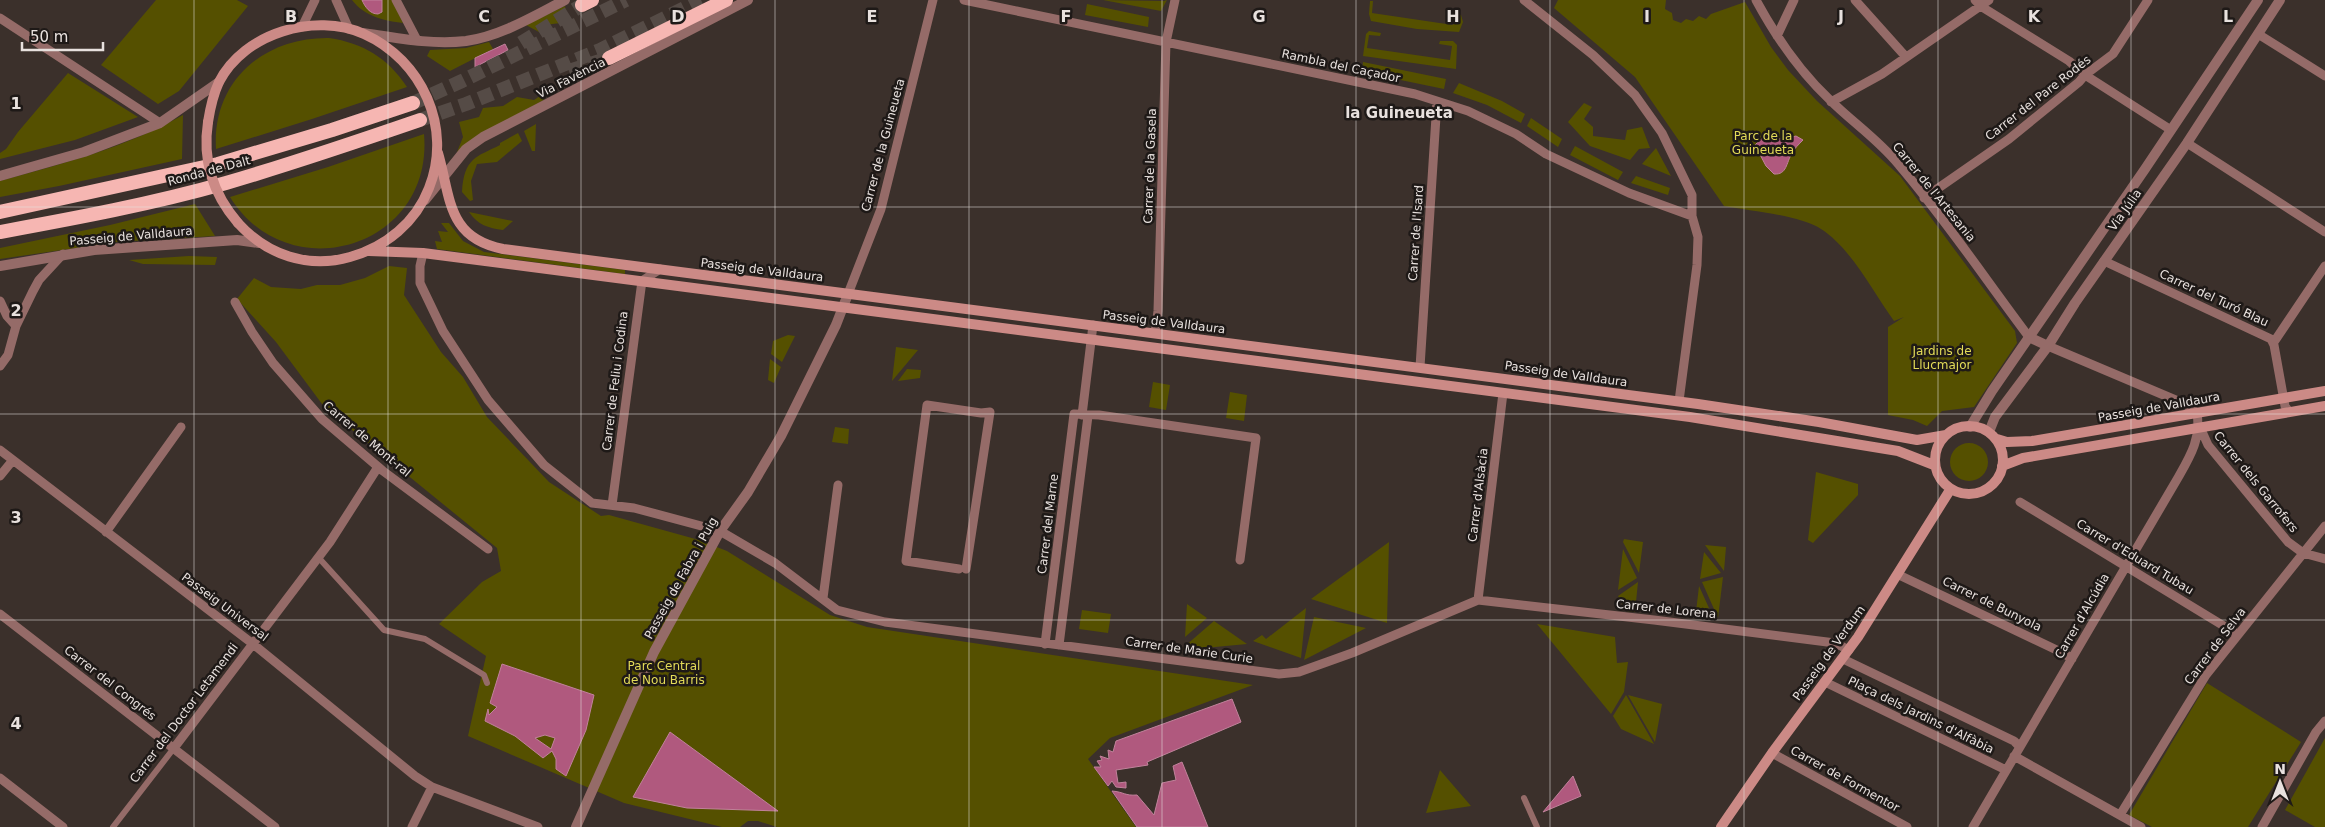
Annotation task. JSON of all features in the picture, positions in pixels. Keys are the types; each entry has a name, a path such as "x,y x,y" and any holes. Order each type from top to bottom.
{"highway":[{"path":"609,58 726,0"},
{"name":"Ronda de Dalt","path":"0,212 44,204 218,164 332,130 413,102"},
{"name":"Ronda de Dalt","path":"0,232 128,207 224,183 420,120"},
{"path":"0,207 44,204"},
{"path":"0,237 31,226"}],"main road":[{"path":"324,26 349,29 363,33 388,48 416,78 433,111 438,136 435,171 424,201 399,231 369,250 349,258 318,262 282,255 259,243 238,223 221,202 211,177 206,153 208,122 212,101 219,82 235,62 252,47 276,34 302,27 324,26"},
{"name":"Passeig de Valldaura","path":"438,153 452,209 458,224 467,234 488,245 848,294 1505,378 1819,422 1917,440 1946,435"},
{"path":"369,250 423,253 1503,392 1772,429 1898,451 1934,465"},
{"path":"1503,392 1505,378"},
{"name":"Passeig de Valldaura","path":"1993,436 2007,442 2032,441 2325,391"},
{"path":"1677,416 1679,402"},
{"path":"2002,466 2024,458 2325,406"},
{"path":"1970,427 1993,436 2002,451 2002,466 2000,474 1993,484 1980,493 1970,495 1950,490 1940,479 1934,465 1936,448 1946,435 1959,428 1970,427"},
{"name":"Passeig de Verdum","path":"1721,827 1772,753 1843,659 1899,575 1950,490"}],"street":[{"path":"302,27 315,0"},
{"path":"336,0 349,29"},
{"path":"396,0 417,40"},
{"path":"363,33 449,42 486,36 505,29 565,0"},
{"name":"Via Favència","path":"424,201 466,149 484,137 748,0"},
{"name":"Carrer de la Guineueta","path":"848,294 881,209 933,0"},
{"name":"Rambla del Caçador","path":"964,0 1415,94 1468,111 1516,134 1546,154 1629,194 1692,216"},
{"name":"Carrer de la Gasela","path":"1155,333 1158,311 1166,42 1175,0"},
{"path":"1524,0 1593,55 1635,95 1662,133 1692,195 1692,216 1698,236 1697,265 1679,402"},
{"name":"Carrer de l'Artesania","path":"1756,0 1795,62 1831,102 1899,164 2029,337"},
{"path":"1777,36 1794,0"},
{"path":"1855,0 1906,57"},
{"path":"1831,102 1906,57 1978,3 1989,0"},
{"name":"Carrer del Pare Rodés","path":"1924,198 2009,139 2085,75 2114,54 2148,0"},
{"name":"Via Júlia","path":"1970,427 2258,0"},
{"name":"Via Júlia","path":"1993,436 1995,417 2048,346 2104,261 2187,143 2280,0"},
{"path":"1978,3 2069,61 2085,75 2171,130"},
{"path":"0,18 151,115 160,123"},
{"path":"2258,34 2325,76"},
{"path":"0,176 84,152 160,123 219,82"},
{"name":"Carrer de l'Isard","path":"1420,367 1437,101"},
{"path":"2187,143 2325,232"},
{"name":"Passeig de Valldaura","path":"0,366 8,355 16,326 39,280 63,254 217,241 236,240 259,243"},
{"name":"Carrer de Marie Curie","path":"423,253 419,271 421,287 443,331 488,400 544,465 592,503 652,512 720,531 775,563 837,610 884,622 1279,674 1299,672 1352,653 1478,600"},
{"path":"0,266 63,254"},
{"name":"Carrer del Turó Blau","path":"2104,261 2262,334 2274,342 2283,398 2289,412"},
{"path":"2274,342 2325,266"},
{"path":"642,281 660,269"},
{"name":"Carrer de Feliu i Codina","path":"612,505 642,281"},
{"name":"Passeig de Fabra i Puig","path":"576,827 646,667 704,558 720,531 748,492 781,436 836,325 848,294"},
{"path":"0,301 7,316 16,326"},
{"name":"Carrer de Mont-ral","path":"235,302 273,363 322,419 378,467 488,549"},
{"name":"Carrer del Marne","path":"1059,645 1085,416 1093,325"},
{"path":"2029,337 2179,401 2197,413"},
{"name":"Carrer d'Alsàcia","path":"1478,600 1503,392"},
{"path":"927,405 981,413 990,412 963,569 906,561 927,405"},
{"name":"Carrer d'Alcúdia","path":"1973,827 2195,447 2200,427 2197,413"},
{"name":"Carrer del Marne","path":"1045,644 1074,414 1085,416"},
{"path":"1085,416 1098,415 1256,438 1240,560"},
{"name":"Carrer dels Garrofers","path":"2200,427 2208,445 2288,542 2303,553 2325,559"},
{"path":"106,532 181,428"},
{"name":"Passeig Universal","path":"0,450 253,644 415,776 432,787 538,827"},
{"path":"0,476 13,460"},
{"name":"Carrer del Doctor Letamendi","path":"113,827 318,557 378,467"},
{"path":"823,598 838,485"},
{"name":"Carrer d'Eduard Tubau","path":"2020,502 2238,634"},
{"name":"Carrer de Selva","path":"2120,815 2206,675 2325,526"},
{"path":"318,557 384,630 425,639 484,675 487,683"},
{"name":"Carrer de Bunyola","path":"1899,575 2072,659"},
{"name":"Carrer de Lorena","path":"1478,600 1724,628 1834,643 1849,650"},
{"name":"Carrer del Congrés","path":"0,614 275,827"},
{"name":"Plaça dels Jardins d'Alfàbia","path":"1843,659 2014,741 2019,746"},
{"name":"Plaça dels Jardins d'Alfàbia","path":"1826,682 2006,770"},
{"path":"2262,827 2316,732 2325,721"},
{"name":"Carrer de Formentor","path":"1772,753 1907,827"},
{"path":"2014,756 2120,815 2129,824 2141,827"},
{"path":"0,778 63,827"},
{"path":"412,827 432,787"},
{"path":"1524,798 1537,827"}],"green space":[{"path":"156,0 237,0 248,6 179,91 158,104 101,65"},
{"path":"352,0 392,0 403,23 389,21 368,14"},
{"path":"1103,0 1164,1 1167,0 1161,11"},
{"name":"Parc de la Guineueta","path":"1558,0 1666,0 1665,9 1672,13 1673,20 1681,23 1686,19 1693,21 1699,16 1706,19 1711,14 1745,2 1771,47 1788,70 1817,101 1900,176 2015,331 2017,343 1974,407 1942,411 1927,426 1913,420 1888,415 1888,327 1904,317 1894,321 1852,259 1832,237 1821,229 1801,220 1724,206 1635,77 1554,8"},
{"path":"1370,1 1373,1 1372,13 1453,25 1455,12 1461,15 1463,22 1459,32 1417,29 1371,21 1369,14"},
{"path":"1087,4 1149,17 1148,27 1085,15"},
{"path":"565,6 568,22 545,25 539,32 526,25"},
{"path":"1369,31 1381,33 1380,36 1369,35 1367,48 1450,60 1452,46 1439,44 1440,41 1453,41 1457,45 1456,69 1363,56 1366,34"},
{"path":"329,38 353,44 374,54 392,68 407,87 216,149 217,125 223,103 233,84 247,68 264,55 283,45 305,40"},
{"path":"489,42 493,49 450,71 427,56 430,50 466,48"},
{"path":"1363,62 1446,79 1444,89 1362,72"},
{"path":"68,73 138,117 75,140 0,159 0,153 6,149"},
{"path":"1459,83 1502,101 1525,114 1521,123 1487,105 1453,93"},
{"path":"543,94 544,100 471,140 457,152 463,137 459,122 479,117 483,108 503,106 517,97 534,100"},
{"path":"1584,103 1592,107 1584,119 1593,127 1593,136 1625,140 1627,130 1642,127 1650,148 1639,149 1630,160 1590,146 1568,122"},
{"path":"183,115 182,159 0,197 0,181 94,154 140,136"},
{"path":"1531,118 1562,139 1558,147 1527,126"},
{"path":"536,124 535,151 532,151 524,131"},
{"path":"518,133 522,141 497,162 477,164 471,181 473,200 470,201 462,192 465,172 469,165 478,156"},
{"path":"424,134 421,173 406,205 382,229 352,244 320,248 286,243 255,226 230,197 328,167"},
{"path":"1575,146 1623,172 1618,180 1570,155"},
{"path":"1656,148 1671,176 1642,164"},
{"path":"1636,176 1670,188 1668,195 1631,183"},
{"path":"195,204 215,236 117,242 0,259 0,248 110,225"},
{"path":"469,212 513,221 503,230 493,228 480,223"},
{"path":"441,223 449,223 463,241 484,252 625,270 625,274 437,249 435,241 442,242 438,231 448,232"},
{"path":"189,256 217,257 215,265 143,264 129,260"},
{"name":"Parc Central de Nou Barris","path":"389,266 407,268 404,295 441,352 463,377 487,417 549,482 601,516 609,515 699,540 727,551 830,615 867,627 1253,685 1110,738 1088,759 1136,827 777,827 758,821 748,821 740,827 722,827 624,803 468,736 486,656 439,624 482,582 501,571 497,548 325,408 276,342 237,299 254,278 271,287 301,289 317,285 340,285 365,278"},
{"path":"788,335 795,336 782,362 771,354 773,341"},
{"path":"896,347 918,350 892,381"},
{"path":"770,359 781,367 774,383 768,380"},
{"path":"907,369 921,370 920,378 898,381"},
{"path":"1153,382 1170,385 1166,410 1149,407"},
{"path":"1230,392 1247,395 1244,421 1226,418"},
{"path":"835,427 849,429 848,444 832,442"},
{"path":"1969,443 1982,449 1988,462 1982,475 1969,481 1956,475 1950,462 1956,449"},
{"path":"1816,472 1858,484 1858,495 1813,543 1808,540"},
{"path":"1624,539 1643,542 1639,573 1623,542"},
{"path":"1389,542 1387,623 1311,599"},
{"path":"1705,545 1726,547 1724,571"},
{"path":"1623,549 1637,578 1618,590"},
{"path":"1704,552 1721,573 1700,579"},
{"path":"1723,577 1718,618 1702,582"},
{"path":"1638,582 1635,612 1626,611 1618,596"},
{"path":"1699,586 1709,608 1696,612"},
{"path":"1187,604 1207,618 1185,637"},
{"path":"1306,608 1301,658 1253,641 1262,635 1266,639"},
{"path":"1082,610 1111,614 1108,633 1079,629"},
{"path":"1314,617 1366,628 1304,660"},
{"path":"1214,621 1247,644 1183,650 1185,646"},
{"path":"1537,624 1615,637 1617,663 1628,662 1624,692 1611,714"},
{"path":"2207,683 2301,742 2248,827 2152,827 2129,815"},
{"path":"1626,695 1654,744 1621,729 1613,716"},
{"path":"1628,695 1662,704 1655,742"},
{"path":"2325,738 2325,827 2315,827 2285,810"},
{"path":"1440,770 1471,806 1426,813"}],"shaded area":[{"path":"362,0 382,0 382,12 375,14 370,11"},
{"path":"505,44 508,50 475,67 475,58"},
{"path":"1796,136 1803,140 1793,151 1786,168 1781,173 1774,174 1766,166 1755,145 1762,138 1784,139"},
{"path":"502,664 594,695 586,730 566,776 556,769 556,759 552,751 543,758 515,736 485,721 488,709 489,715 497,707 490,703","holes":["545,735 555,738 551,749 535,738"]},
{"path":"1232,699 1241,722 1147,762 1148,765 1116,770 1118,783 1126,782 1126,788 1116,787 1112,781 1108,786 1094,767 1101,767 1097,761 1102,760 1100,756 1109,759 1108,750 1113,752 1116,741"},
{"path":"670,732 778,811 687,808 633,797"},
{"path":"1182,762 1208,827 1137,827 1112,791 1137,795 1154,815 1162,783 1176,780 1173,766"},
{"path":"1573,776 1581,796 1543,812"}],"tunnel":[{"path":"413,103 462,81 626,0"},
{"path":"420,120 466,104 600,50 701,0"},
{"path":"521,43 582,5"},
{"path":"569,71 609,58"}],"district":[{"name":"la Guineueta","path":"1399,113"}],"park label":[{"name":"Jardins de Llucmajor","path":"1942,358"}]}
